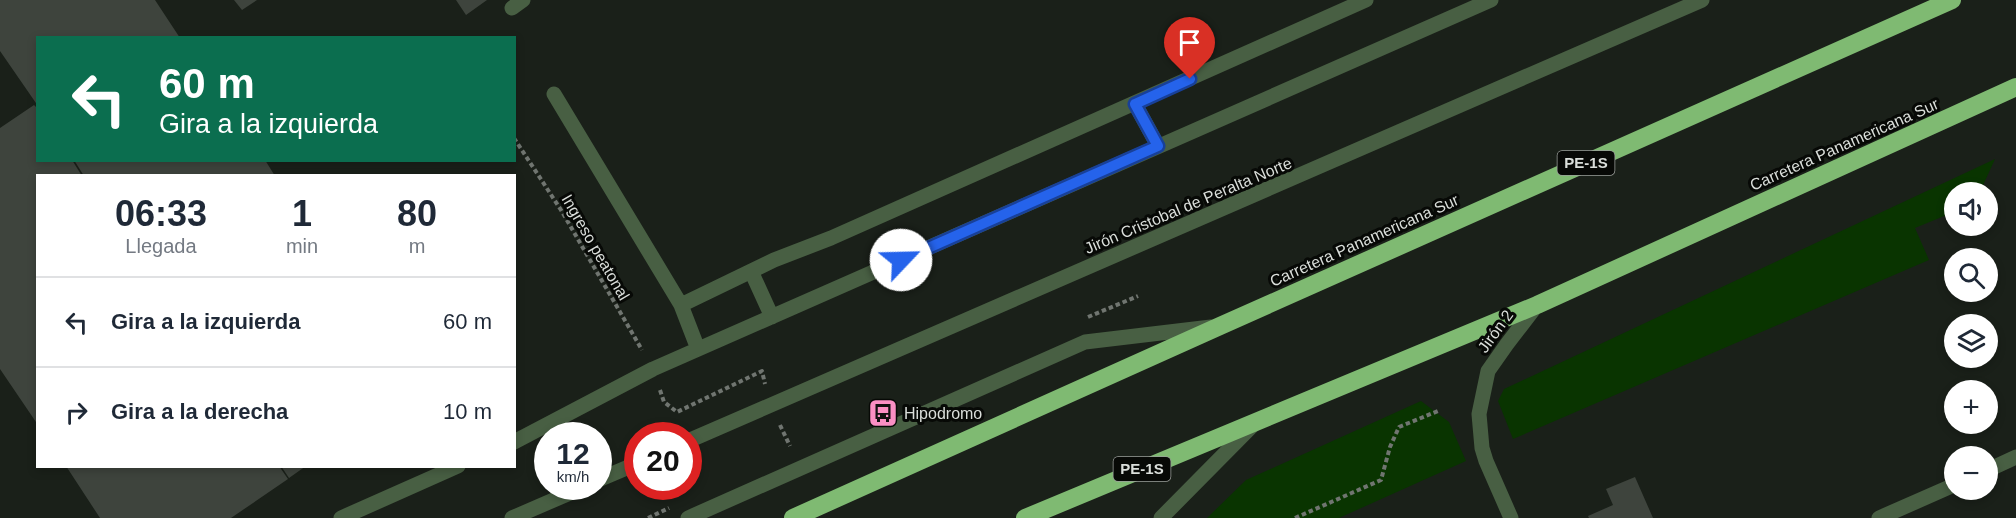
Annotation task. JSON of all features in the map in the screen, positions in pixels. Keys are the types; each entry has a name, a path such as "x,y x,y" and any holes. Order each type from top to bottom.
{"highway":[{"name":"Carretera Panamericana Sur","path":"793,518 1952,0"},
{"name":"Carretera Panamericana Sur","path":"1025,518 1537,305 2016,87"}],"street":[{"path":"681,305 751,271 831,238 1366,0"},
{"path":"516,441 653,369 1491,0"},
{"name":"Jirón Cristobal de Peralta Norte","path":"702,435 1702,0"},
{"path":"554,94 681,305 698,349"},
{"path":"1135,104 1158,146"},
{"path":"751,271 772,317"},
{"name":"Jirón 2","path":"1511,518 1486,461 1482,448 1479,414 1488,371 1537,305"},
{"path":"688,518 1085,342 1220,326"},
{"path":"1161,518 1258,420"},
{"path":"1998,465 2016,457"},
{"path":"341,518 454,468"},
{"path":"1879,518 1944,489"},
{"path":"512,518 554,500"}],"path":[{"name":"Ingreso peatonal","path":"516,141 561,210 653,369"},
{"path":"1295,518 1381,480 1390,447 1399,427 1438,411"}],"green space":[{"path":"1995,159 1985,182 1946,182"},
{"path":"1944,183 1944,216 1915,228 1929,260 1513,439 1498,401 1504,389"},
{"path":"1421,401 1449,422 1466,461 1339,518 1207,518 1246,480"}],"building":[{"path":"0,0 155,0 179,36 36,36 36,103 0,51"},
{"path":"234,0 257,0 242,10"},
{"path":"456,0 487,0 466,15"},
{"path":"34,105 36,107 36,162 73,162 81,174 36,174 36,422 0,369 0,128"},
{"path":"75,162 266,162 274,174 83,174"},
{"path":"67,468 280,468 288,479 231,518 100,518"},
{"path":"282,468 303,468 289,478"},
{"path":"1635,477 1653,518 1589,518 1588,516 1613,505 1606,489"}],"place":[{"name":"Hipodromo","path":"883,413"}],"route":[{"path":"901,260 1158,146 1135,104 1190,79"}]}
